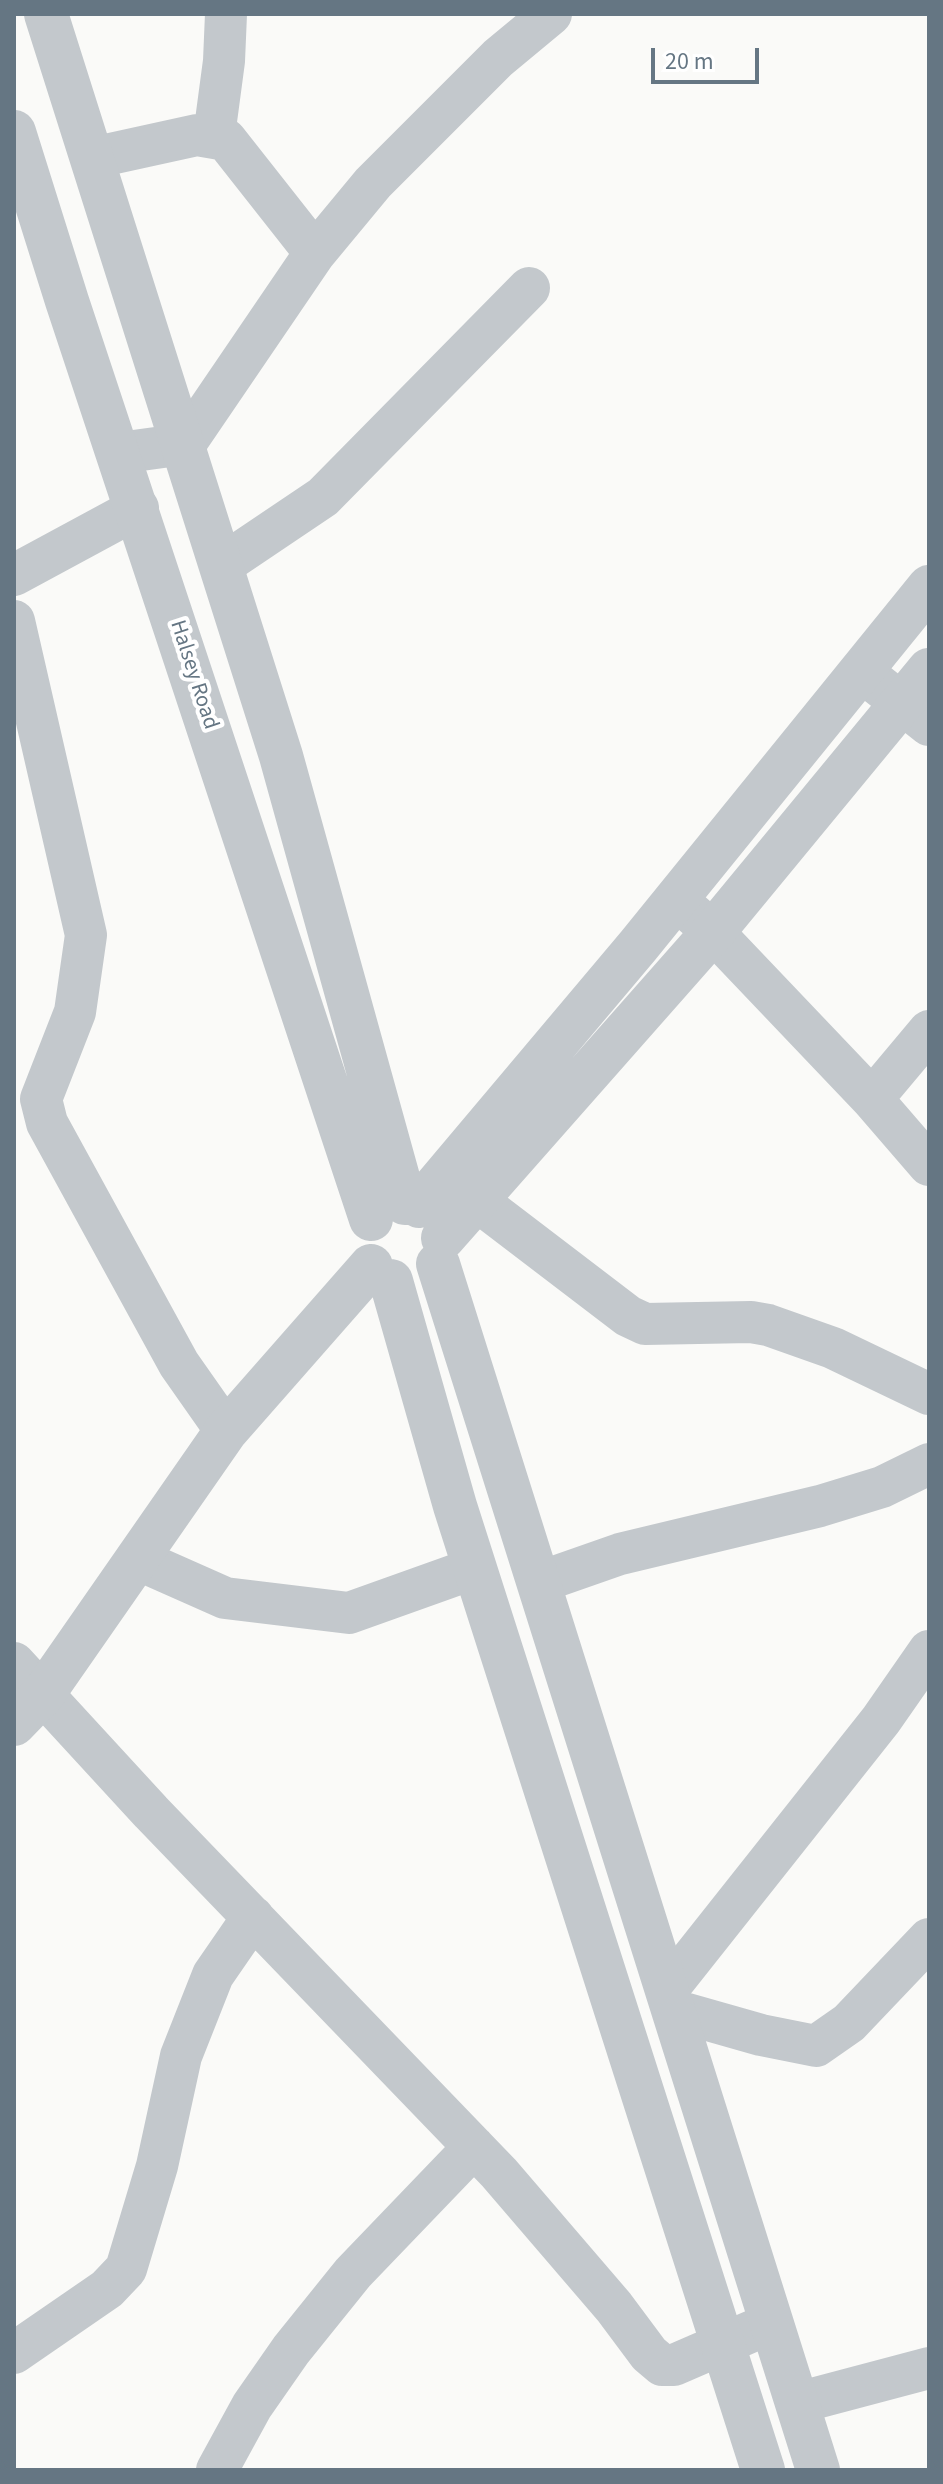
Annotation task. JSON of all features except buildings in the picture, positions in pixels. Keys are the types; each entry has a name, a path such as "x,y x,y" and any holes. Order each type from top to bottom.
{"street":[{"path":"46,14 185,444 281,756 415,1226 540,1582 818,2470"},
{"path":"214,136 224,61 226,14"},
{"path":"119,453 185,444 315,253 373,183 498,58 530,20"},
{"path":"15,135 86,140 197,135 226,140 315,253"},
{"name":"Halsey Road","path":"15,135 225,773 415,1226"},
{"path":"222,565 323,497 529,288"},
{"path":"14,575 138,508"},
{"path":"381,1273 416,1280 415,1226 929,587"},
{"path":"14,621 86,935 75,1012 27,1098 47,1123 179,1364 226,1431"},
{"path":"763,2470 381,1273 363,1242 415,1226 476,1200 713,932 792,836 920,699 861,671"},
{"path":"225,773 281,756"},
{"path":"753,805 792,836"},
{"path":"676,899 713,932 872,1099 929,1165"},
{"path":"872,1099 929,1031"},
{"path":"476,1200 628,1316 645,1324 751,1322 768,1325 833,1348 929,1394"},
{"path":"381,1273 226,1431 137,1559 24,1694 253,1917 474,2147 662,2365 674,2365 771,2323"},
{"path":"540,1582 620,1554 820,1506 882,1487 929,1464"},
{"path":"137,1559 225,1598 329,1613 349,1613 475,1568"},
{"path":"670,2000 881,1720 929,1651"},
{"path":"14,2353 107,2289 126,2269 157,2166 181,2056 213,1975 253,1917"},
{"path":"670,2000 761,2035 816,2046 849,2023 929,1939"},
{"path":"217,2470 252,2406 300,2339 353,2273 474,2147"},
{"path":"797,2403 929,2368"}]}
